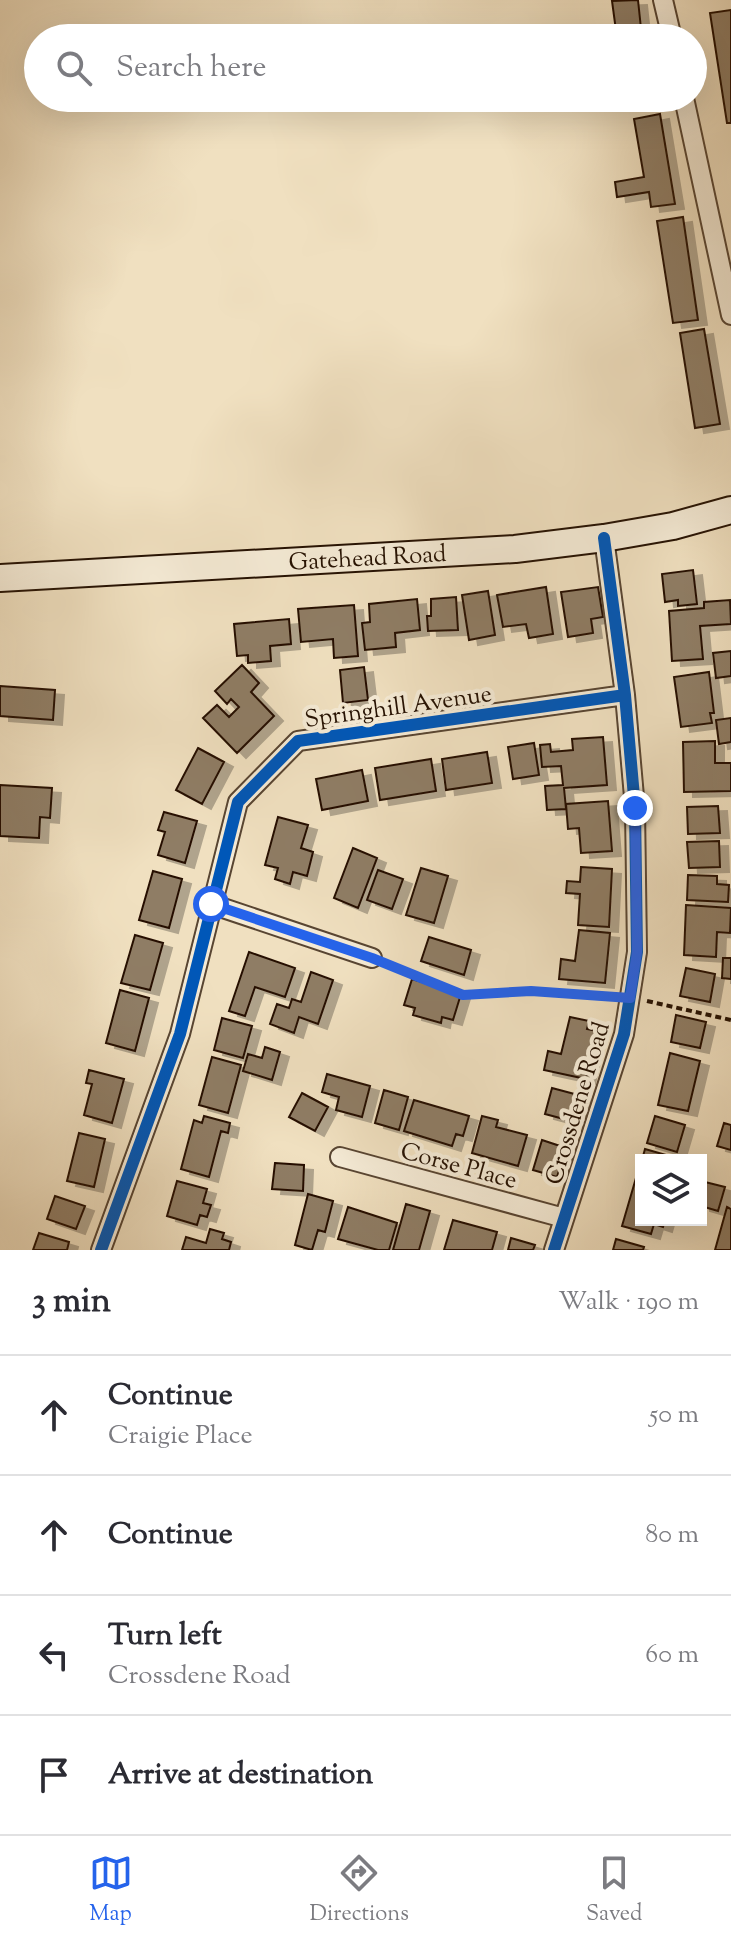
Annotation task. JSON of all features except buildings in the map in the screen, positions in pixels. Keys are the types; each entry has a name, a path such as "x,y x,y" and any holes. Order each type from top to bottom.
{"main road":[{"name":"Gatehead Road","path":"0,578 515,549 673,526 731,510"}],"street":[{"path":"663,0 669,24"},
{"path":"687,112 731,315"},
{"name":"Crossdene Road","path":"554,1250 624,1034 637,952 635,808 625,695 604,538"},
{"name":"Springhill Avenue","path":"101,1250 180,1034 238,802 298,741 625,695"},
{"path":"211,904 372,958"},
{"name":"Corse Place","path":"340,1157 564,1218"}],"path":[{"path":"372,958 463,995 531,991 630,998 731,1020"}],"cycle path":[{"path":"554,1250 624,1034 637,952 635,808 625,695 604,538"},
{"path":"101,1250 180,1034 238,802 298,741 625,695"}],"route":[{"path":"211,904 372,958 463,995 531,991 630,998 637,952 635,808"}]}
